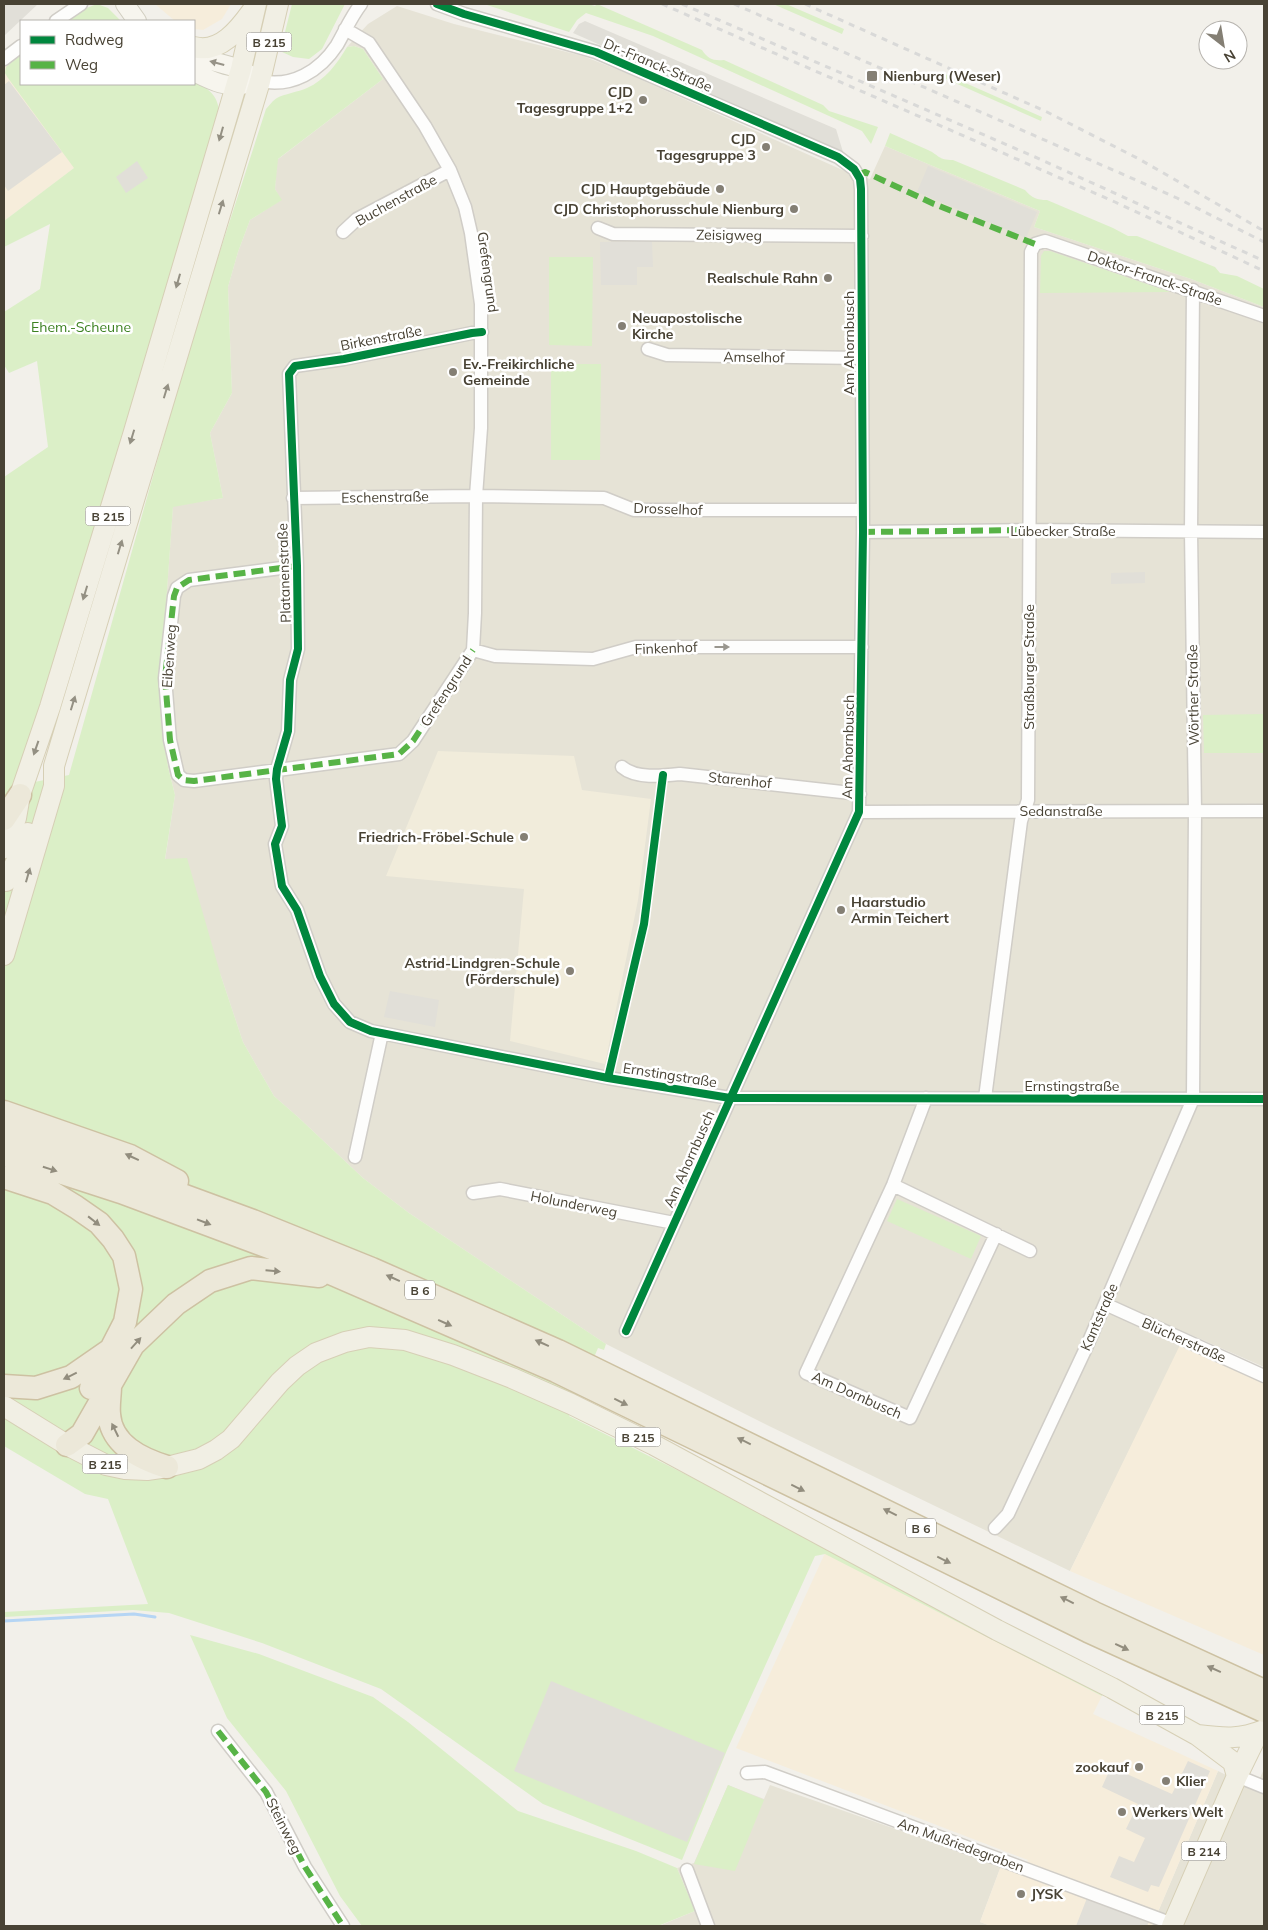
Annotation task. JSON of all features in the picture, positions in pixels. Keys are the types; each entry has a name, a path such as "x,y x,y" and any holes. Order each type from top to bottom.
{"highway":[{"path":"4,819 20,795"},
{"path":"4,1112 130,1156 253,1221"},
{"name":"B 6","path":"4,1135 117,1171 253,1221 372,1269 558,1351 1094,1613 1261,1711"},
{"name":"B 6","path":"4,1154 121,1192 282,1252 577,1381 1088,1631 1261,1711"},
{"path":"4,1177 53,1193 76,1207 99,1224 113,1239 124,1256 130,1289 125,1322 110,1349 101,1372 67,1428 66,1445"},
{"path":"66,1445 82,1434 133,1345 176,1304 210,1281 251,1268 296,1272 352,1282"},
{"path":"4,1386 36,1388 71,1377 110,1349"},
{"path":"110,1384 108,1415 114,1433 127,1448 139,1456 167,1467"}],"main road":[{"name":"B 215","path":"4,955 54,786 54,766 260,81 278,4"},
{"name":"B 215","path":"4,848 16,818 20,795 50,707 130,445 238,78 255,6"},
{"path":"195,47 200,49 212,46 227,39 239,28 255,6"},
{"name":"B 215","path":"4,907 8,890 5,879 24,847 43,781 54,766"},
{"name":"B 215","path":"4,1406 66,1445 106,1465 125,1469 147,1470 167,1467 199,1458 216,1450 231,1439 280,1382 297,1366 316,1353 345,1342 369,1337 405,1340 453,1355 571,1404 637,1437 997,1630 1127,1696 1197,1735 1228,1739 1261,1711"},
{"name":"B 214","path":"1173,1925 1237,1776 1261,1711"},
{"path":"1197,1735 1233,1762 1237,1776"}],"street":[{"path":"57,20 80,4"},
{"path":"195,72 210,80 238,78 268,83 299,78 318,67 330,54 361,4"},
{"name":"Dr.-Franck-Straße","path":"437,4 464,14 596,52 621,62 838,157 858,175"},
{"name":"Grefengrund","path":"278,769 399,754 413,742 473,650 476,496 481,428 482,332 481,304 471,233 465,207 450,170 425,126 369,43 345,29"},
{"path":"4,59 20,47"},
{"path":"195,56 238,78"},
{"name":"Buchenstraße","path":"343,232 357,219 450,170"},
{"name":"Am Ahornbusch","path":"626,1331 859,812 862,647 862,236 861,189 858,175"},
{"name":"Zeisigweg","path":"598,228 613,234 862,236"},
{"name":"Doktor-Franck-Straße","path":"1045,241 1194,290 1264,316"},
{"name":"Straßburger Straße","path":"985,1098 1020,821 1028,800 1031,252 1035,244 1045,241"},
{"name":"Wörther Straße","path":"1193,1100 1195,811 1191,532 1194,290"},
{"name":"Birkenstraße","path":"289,374 295,366 344,359 482,332"},
{"name":"Amselhof","path":"648,349 667,355 862,358"},
{"name":"Platanenstraße","path":"278,769 288,731 290,680 298,649 297,566 289,374"},
{"name":"Eschenstraße","path":"293,498 476,496"},
{"name":"Drosselhof","path":"476,496 604,498 634,510 862,510"},
{"name":"Lübecker Straße","path":"862,532 1030,530 1264,532"},
{"name":"Eibenweg","path":"278,769 184,780 178,775 170,740 165,678 174,596 177,588 182,583 189,580 297,566"},
{"name":"Finkenhof","path":"473,650 495,656 593,659 636,647 862,647"},
{"name":"Starenhof","path":"622,767 630,774 663,776 680,774 860,794"},
{"name":"Ernstingstraße","path":"278,769 276,779 282,826 275,844 282,886 297,910 320,976 334,1004 350,1022 371,1030 608,1078 730,1098 1264,1099"},
{"name":"Sedanstraße","path":"859,812 1264,811"},
{"path":"355,1157 382,1033"},
{"name":"Am Dornbusch","path":"926,1098 893,1185 806,1373 910,1418 996,1234"},
{"name":"Kantstraße","path":"995,1528 1008,1514 1105,1304 1193,1100"},
{"path":"893,1185 1030,1251"},
{"name":"Holunderweg","path":"473,1193 500,1189 674,1224"},
{"name":"Blücherstraße","path":"1105,1304 1264,1376"},
{"name":"Steinweg","path":"218,1732 266,1792 306,1867 343,1926"},
{"name":"Am Mußriedegraben","path":"747,1773 765,1772 1173,1925"},
{"path":"1237,1776 1264,1787"},
{"path":"687,1870 708,1926"}],"shaded area":[{"path":"4,4 38,4 20,20 4,36"},
{"path":"155,4 231,4 222,19 203,30 195,29 195,20 174,20"},
{"path":"397,6 454,24 583,56 626,73 847,172 870,179 885,146 1040,211 1034,227 1191,279 1264,307 1264,1367 1187,1333 1070,1571 769,1426 606,1344 409,1213 363,1178 274,1096 243,1042 221,976 165,860 175,795 168,767 160,689 173,506 223,498 210,433 232,393 228,287 250,220 281,200 275,189 277,160 383,79 363,49 354,46 347,47 368,24"},
{"path":"585,21 836,129 843,152 573,33 579,24"},
{"path":"4,52 20,85 85,160 4,221"},
{"path":"9,81 62,152 8,191 4,185 4,85"},
{"path":"137,161 148,178 126,193 116,177"},
{"path":"928,166 1037,212 1026,238 917,192"},
{"path":"652,241 653,267 637,267 637,285 601,285 600,242"},
{"path":"1145,572 1145,583 1111,584 1111,573"},
{"name":"Friedrich-Fröbel-Schule","path":"438,751 574,756 582,790 651,799 638,900 605,1064 510,1041 524,889 386,876"},
{"path":"390,991 439,1000 435,1027 384,1017"},
{"path":"1180,1345 1264,1382 1264,1655 1070,1571"},
{"path":"825,1553 1102,1696 1093,1714 1218,1771 1152,1926 991,1926 980,1922 1001,1866 1022,1874 1028,1860 736,1748"},
{"path":"551,1681 725,1753 687,1842 514,1771"},
{"path":"1188,1761 1210,1771 1159,1887 1151,1885 1148,1892 1110,1877 1119,1856 1134,1862 1145,1838 1126,1829 1138,1804 1102,1787 1111,1767 1172,1794"},
{"path":"1264,1769 1264,1926 1152,1926 1218,1771 1255,1789"},
{"path":"728,1785 764,1799 770,1785 1001,1866 980,1922 991,1926 659,1926 695,1911 677,1868 694,1863"},
{"path":"1087,1898 1149,1922 1147,1926 1076,1926"}],"green space":[{"path":"97,4 108,8 120,20 68,20 84,9"},
{"path":"292,4 345,4 322,49 309,59 293,57 282,52"},
{"path":"484,4 588,4 595,6 597,4 702,50 711,59 724,60 823,105 829,111 878,127 871,144 862,131 653,36 586,13 577,20 569,32"},
{"path":"773,4 786,4 844,29 842,34"},
{"name":"Ehem.-Scheune","path":"354,46 363,49 383,79 278,159 275,189 282,200 250,220 228,287 232,393 210,433 223,498 173,507 160,689 168,767 175,795 165,859 187,858 221,976 243,1042 274,1096 363,1178 409,1213 606,1344 604,1350 598,1348 569,1416 823,1543 1104,1691 1102,1696 825,1554 815,1556 727,1750 682,1860 543,1804 381,1689 262,1643 169,1613 133,1610 4,1617 4,1612 148,1604 108,1499 85,1494 4,1446 4,477 48,447 37,361 9,373 4,365 4,312 40,289 50,224 4,247 4,221 74,168 8,78 5,73 6,67 20,55 20,85 195,85 195,82 210,92 216,99 219,109 118,451 15,786 69,775 191,341 266,109 277,98 307,88 319,81 335,65 347,47"},
{"path":"945,74 1042,117 1041,121 944,78"},
{"path":"890,133 941,158 953,160 1025,190 1035,198 1047,200 1128,236 1137,236 1215,267 1220,273 1237,276 1264,289 1264,307 1191,279 1034,227 1040,211 885,146"},
{"path":"1044,251 1050,251 1170,292 1040,293 1041,256"},
{"path":"549,257 593,257 592,346 549,345"},
{"path":"551,364 601,364 600,460 551,460"},
{"path":"1264,714 1264,753 1204,753 1203,715"},
{"path":"897,1199 981,1236 971,1259 887,1221"},
{"path":"190,1635 259,1654 373,1697 408,1722 518,1811 636,1851 677,1868 695,1911 658,1926 362,1926 340,1896 286,1791 227,1718"},
{"path":"728,1785 764,1800 735,1871 694,1864"}],"waterway":[{"path":"4,1621 134,1614 155,1617"}],"railway":[{"path":"662,4 1115,202 1264,271"},
{"path":"682,4 1035,157 1264,261"},
{"path":"734,4 1177,198 1264,242"},
{"path":"805,4 1047,112 1139,159 1264,231"}],"marked path":[{"path":"858,175 865,172 934,204 1035,244"},
{"path":"863,532 1030,530"},
{"path":"297,568 297,566 189,580 177,588 174,596 165,678 170,740 178,775 184,780 194,781 399,754 413,741 473,650"},
{"path":"218,1731 266,1792 305,1867 343,1926"}],"cycle path":[{"path":"437,4 464,14 596,52 838,157 854,169 860,179 863,532 859,812 626,1331"},
{"path":"482,332 344,359 295,366 289,374 297,566 298,649 290,680 288,731 277,769 276,779 282,826 275,844 282,886 297,910 320,976 334,1004 350,1022 371,1031 608,1078 730,1098 1264,1099"},
{"path":"608,1078 644,924 663,775"}],"place":[{"name":"Nienburg (Weser)","path":"872,76"},
{"name":"CJD Tagesgruppe 1+2","path":"643,100"},
{"name":"CJD Tagesgruppe 3","path":"766,147"},
{"name":"CJD Hauptgebäude","path":"720,189"},
{"name":"CJD Christophorusschule Nienburg","path":"794,209"},
{"name":"Realschule Rahn","path":"828,278"},
{"name":"Neuapostolische Kirche","path":"622,326"},
{"name":"Ev.-Freikirchliche Gemeinde","path":"453,372"},
{"name":"Friedrich-Fröbel-Schule","path":"524,837"},
{"name":"Haarstudio Armin Teichert","path":"841,910"},
{"name":"Astrid-Lindgren-Schule (Förderschule)","path":"570,971"},
{"name":"zookauf","path":"1139,1767"},
{"name":"Klier","path":"1166,1781"},
{"name":"Werkers Welt","path":"1122,1812"},
{"name":"JYSK","path":"1021,1894"}]}
